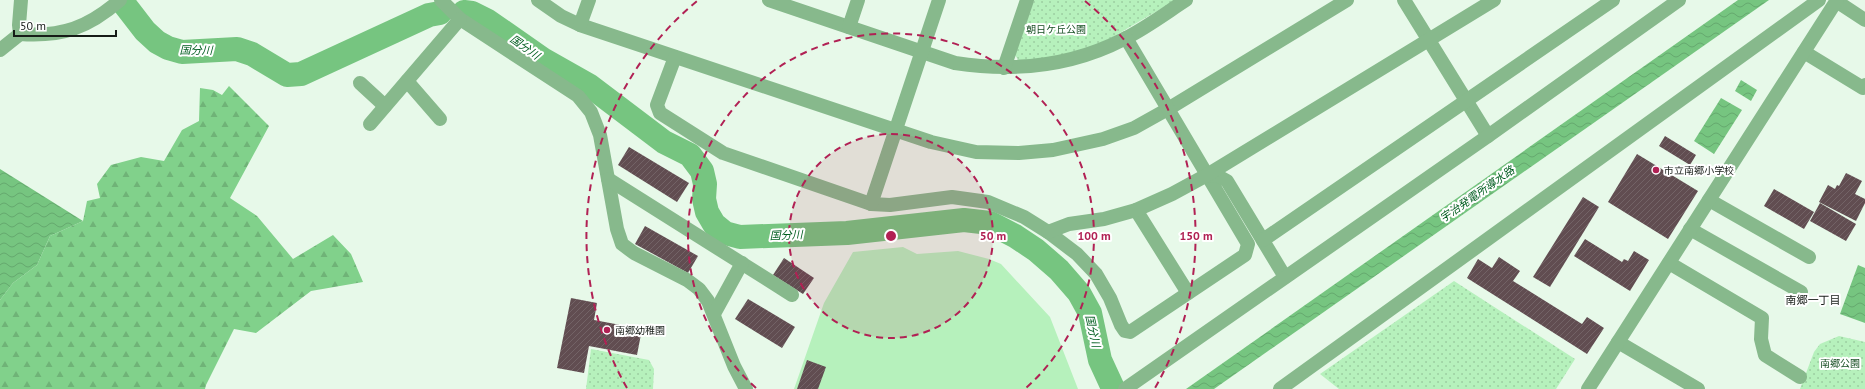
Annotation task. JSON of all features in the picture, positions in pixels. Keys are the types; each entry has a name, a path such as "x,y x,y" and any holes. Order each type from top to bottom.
{"street":[{"path":"20,34 19,24 21,0"},
{"path":"441,0 460,19 578,96 591,112 600,135 617,228 622,244 634,253 687,280 699,289 708,301 734,366 746,389"},
{"path":"538,0 561,16 580,25 895,131 931,142 976,152 1020,153 1052,150 1134,128 1168,109 1347,0"},
{"path":"580,25 589,0"},
{"path":"849,27 858,0"},
{"path":"871,204 939,0"},
{"path":"1004,68 1026,0"},
{"path":"776,1 955,63 981,67 1004,68 1045,65 1078,58 1100,51 1126,38 1186,0"},
{"path":"1404,0 1488,136"},
{"path":"1048,232 1069,224 1104,219 1136,210 1172,194 1207,175 1494,0"},
{"path":"1263,240 1613,0"},
{"path":"1125,389 1488,136 1679,0"},
{"path":"1280,389 1819,0"},
{"path":"1588,389 1836,1 1865,20"},
{"path":"0,50 20,34 37,35 60,33 94,20 114,5"},
{"path":"370,124 460,19"},
{"path":"675,57 657,105 660,113 723,153 871,204 890,206 952,197 988,202 1024,217 1048,232 1077,254 1096,274 1110,298 1121,325 1125,331 1130,332 1245,255 1248,244 1126,38"},
{"path":"1804,52 1863,88 1865,85"},
{"path":"407,81 440,119"},
{"path":"360,83 386,106"},
{"path":"1207,175 1218,176 1227,181 1285,277"},
{"path":"608,179 792,295"},
{"path":"1709,200 1809,257"},
{"path":"1136,210 1188,293"},
{"path":"1690,230 1801,292"},
{"path":"1669,263 1762,318 1761,339 1765,355 1800,377"},
{"path":"714,314 742,264"},
{"path":"1618,342 1698,389"}],"green space":[{"name":"朝日ケ丘公園","path":"1034,0 1176,0 1111,38 1085,50 1021,64 1015,55"},
{"path":"229,86 269,126 230,198 257,216 293,259 333,235 351,254 363,282 311,291 256,333 234,329 205,389 0,389 0,300 13,283 37,265 50,236 83,221 87,201 100,198 97,184 111,165 141,157 164,161 182,130 199,121 200,88 213,90 222,95"},
{"path":"903,247 917,254 958,251 989,259 1001,264 1050,317 1078,389 794,389 824,303 853,252"},
{"path":"1454,281 1575,359 1556,389 1339,389 1320,374"},
{"name":"南郷公園","path":"1839,336 1865,342 1865,389 1800,389 1814,352 1820,344"},
{"path":"591,349 649,360 654,369 653,389 586,389"}],"water":[{"name":"宇治発電所導水路","path":"1738,0 1769,0 1214,389 1186,389"},
{"path":"1741,80 1757,90 1751,101 1735,91"},
{"path":"1721,98 1742,110 1714,154 1694,141"},
{"path":"0,169 83,221 50,236 37,265 13,283 0,300"},
{"path":"1858,265 1865,268 1865,323 1840,314"}],"building":[{"path":"1665,136 1696,155 1690,165 1659,146"},
{"path":"629,147 689,183 677,202 618,165"},
{"path":"1637,154 1698,191 1668,239 1608,202"},
{"path":"1846,173 1862,181 1855,194 1865,199 1865,203 1856,221 1819,202 1828,185 1835,189 1837,185 1839,186"},
{"path":"1774,189 1814,212 1804,229 1764,206"},
{"path":"1583,197 1599,207 1550,287 1533,277"},
{"path":"1820,203 1856,224 1846,241 1810,221"},
{"path":"645,226 698,256 688,273 635,244"},
{"path":"1585,239 1622,262 1624,259 1628,261 1634,251 1649,260 1630,291 1574,256"},
{"path":"1499,257 1520,271 1513,281 1582,324 1587,317 1604,328 1587,354 1467,278 1478,259 1492,268"},
{"path":"784,258 814,278 803,294 773,275"},
{"path":"571,298 597,303 594,320 642,329 637,355 589,346 584,373 557,368"},
{"path":"748,299 795,327 782,348 735,319"},
{"path":"807,360 826,367 818,389 797,389"}],"waterway":[{"name":"国分川","path":"121,0 145,31 157,42 168,48 182,52 237,49 252,54 287,75 301,74 429,15 440,13"},
{"name":"国分川","path":"464,12 472,13 488,21 544,60 590,86 664,142 690,155 702,171 705,184 704,199 707,212 714,224 725,233 740,237 847,233 964,220 990,223 1015,236 1036,250 1059,270 1079,293 1090,313 1100,360 1112,386"}],"place":[{"name":"市立南郷小学校","path":"1656,170"},
{"name":"南郷幼稚園","path":"607,330"}],"district":[{"name":"南郷一丁目","path":"1813,300"}]}
